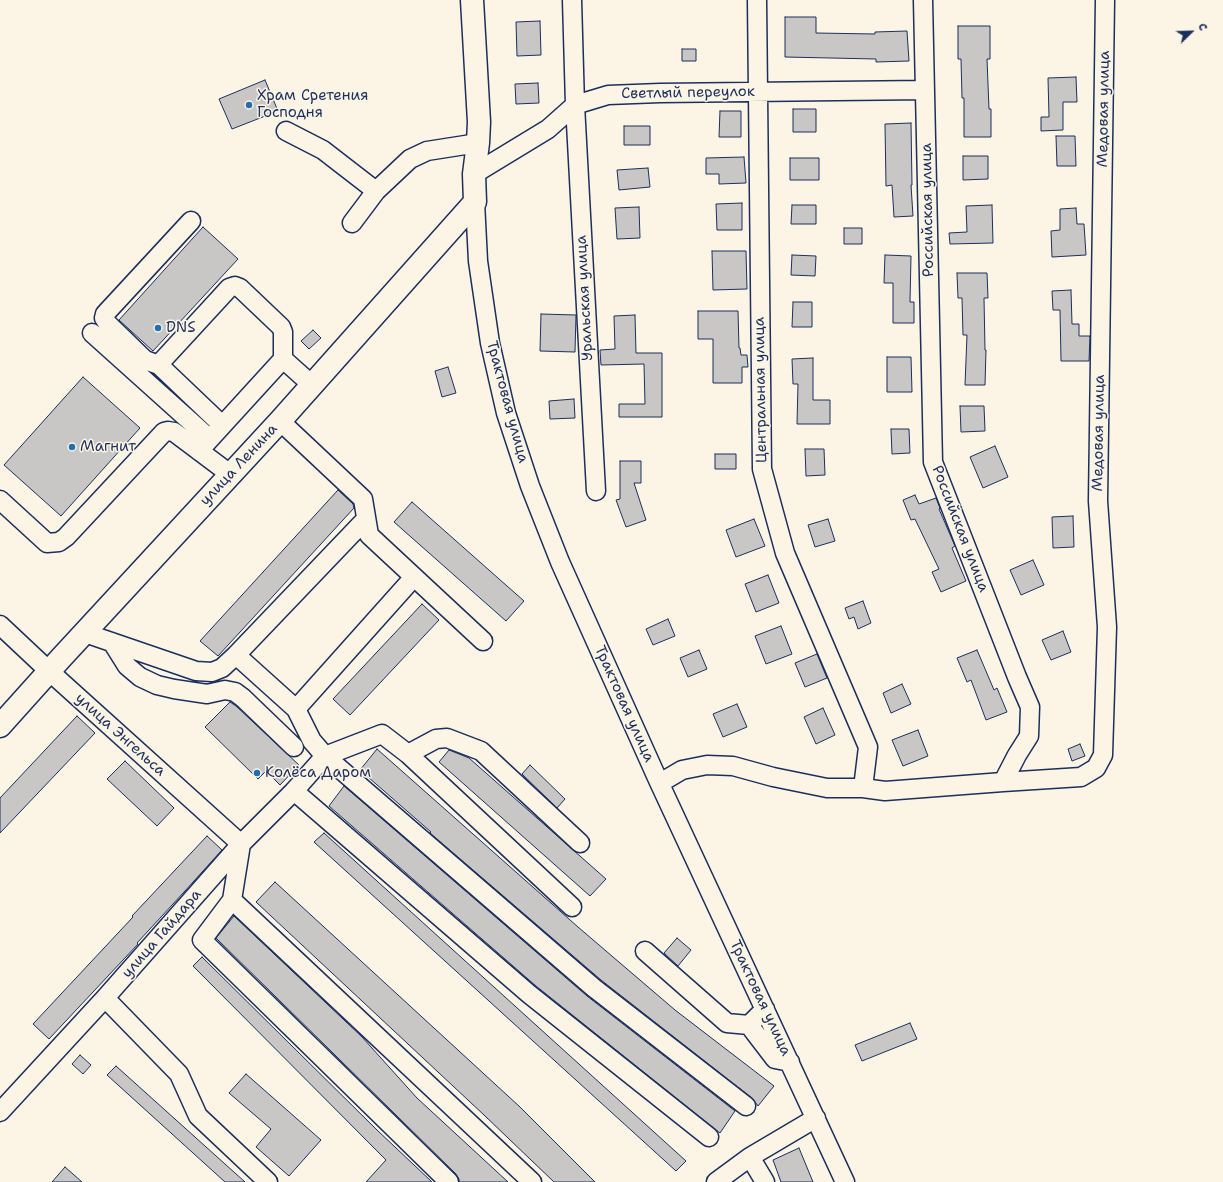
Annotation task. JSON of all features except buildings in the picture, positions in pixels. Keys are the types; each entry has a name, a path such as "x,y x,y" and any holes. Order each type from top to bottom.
{"main road":[{"path":"472,0 479,122 474,174 475,202"},
{"name":"улица Ленина","path":"0,726 280,421 475,202"}],"street":[{"name":"Уральская улица","path":"572,0 575,105 596,491"},
{"name":"Центральная улица","path":"757,0 762,469 785,553 868,747 863,788"},
{"name":"Российская улица","path":"923,0 933,462 1030,707 1030,736 1017,755 1003,782"},
{"name":"Медовая улица","path":"1003,782 1081,777 1096,768 1103,755 1107,627 1098,501 1105,0"},
{"name":"Светлый переулок","path":"474,174 548,129 575,105 608,95 925,90"},
{"path":"286,131 323,150 376,191"},
{"path":"352,223 376,191 410,159 427,151 478,143"},
{"name":"Трактовая улица","path":"475,202 478,261 490,344 509,420 530,486 560,562 660,783 845,1182"},
{"path":"190,221 105,314 104,318 108,324 145,360 159,366 222,425"},
{"path":"159,366 160,363 229,288 235,286 240,288 281,327 283,332 283,359 204,445"},
{"path":"92,333 204,445 230,474"},
{"path":"283,359 312,385"},
{"path":"280,421 363,499 369,535 483,641"},
{"path":"0,500 47,543 59,542 66,537 164,432 174,432 204,445"},
{"path":"85,633 196,671 212,672 222,668 366,519"},
{"path":"296,709 414,577"},
{"name":"улица Энгельса","path":"0,625 241,844"},
{"path":"112,642 127,666 140,677 157,685 207,694 225,690 235,692 294,747"},
{"path":"236,655 296,709 312,741 325,756 594,988 746,1106"},
{"path":"325,756 382,734 408,754 572,907"},
{"path":"408,754 436,739 447,738 481,751 580,843"},
{"name":"улица Гайдара","path":"0,1112 105,998 241,844 294,791 325,756"},
{"path":"660,783 682,770 707,765 732,766 773,777 827,788 863,788 885,791 1003,782"},
{"path":"294,791 529,994 709,1137"},
{"path":"241,844 232,900 202,940 449,1182"},
{"path":"232,900 532,1182"},
{"path":"645,952 727,1023 749,1025 775,1059 790,1062"},
{"path":"105,998 179,1074 198,1116 268,1182"},
{"path":"749,1025 765,1009"},
{"path":"716,1182 750,1157 816,1118"},
{"path":"750,1157 765,1182"}],"place":[{"name":"Храм Сретения Господня","path":"249,105"},
{"name":"DNS","path":"158,328"},
{"name":"Магнит","path":"72,447"},
{"name":"Колёса Даром","path":"257,773"}]}
